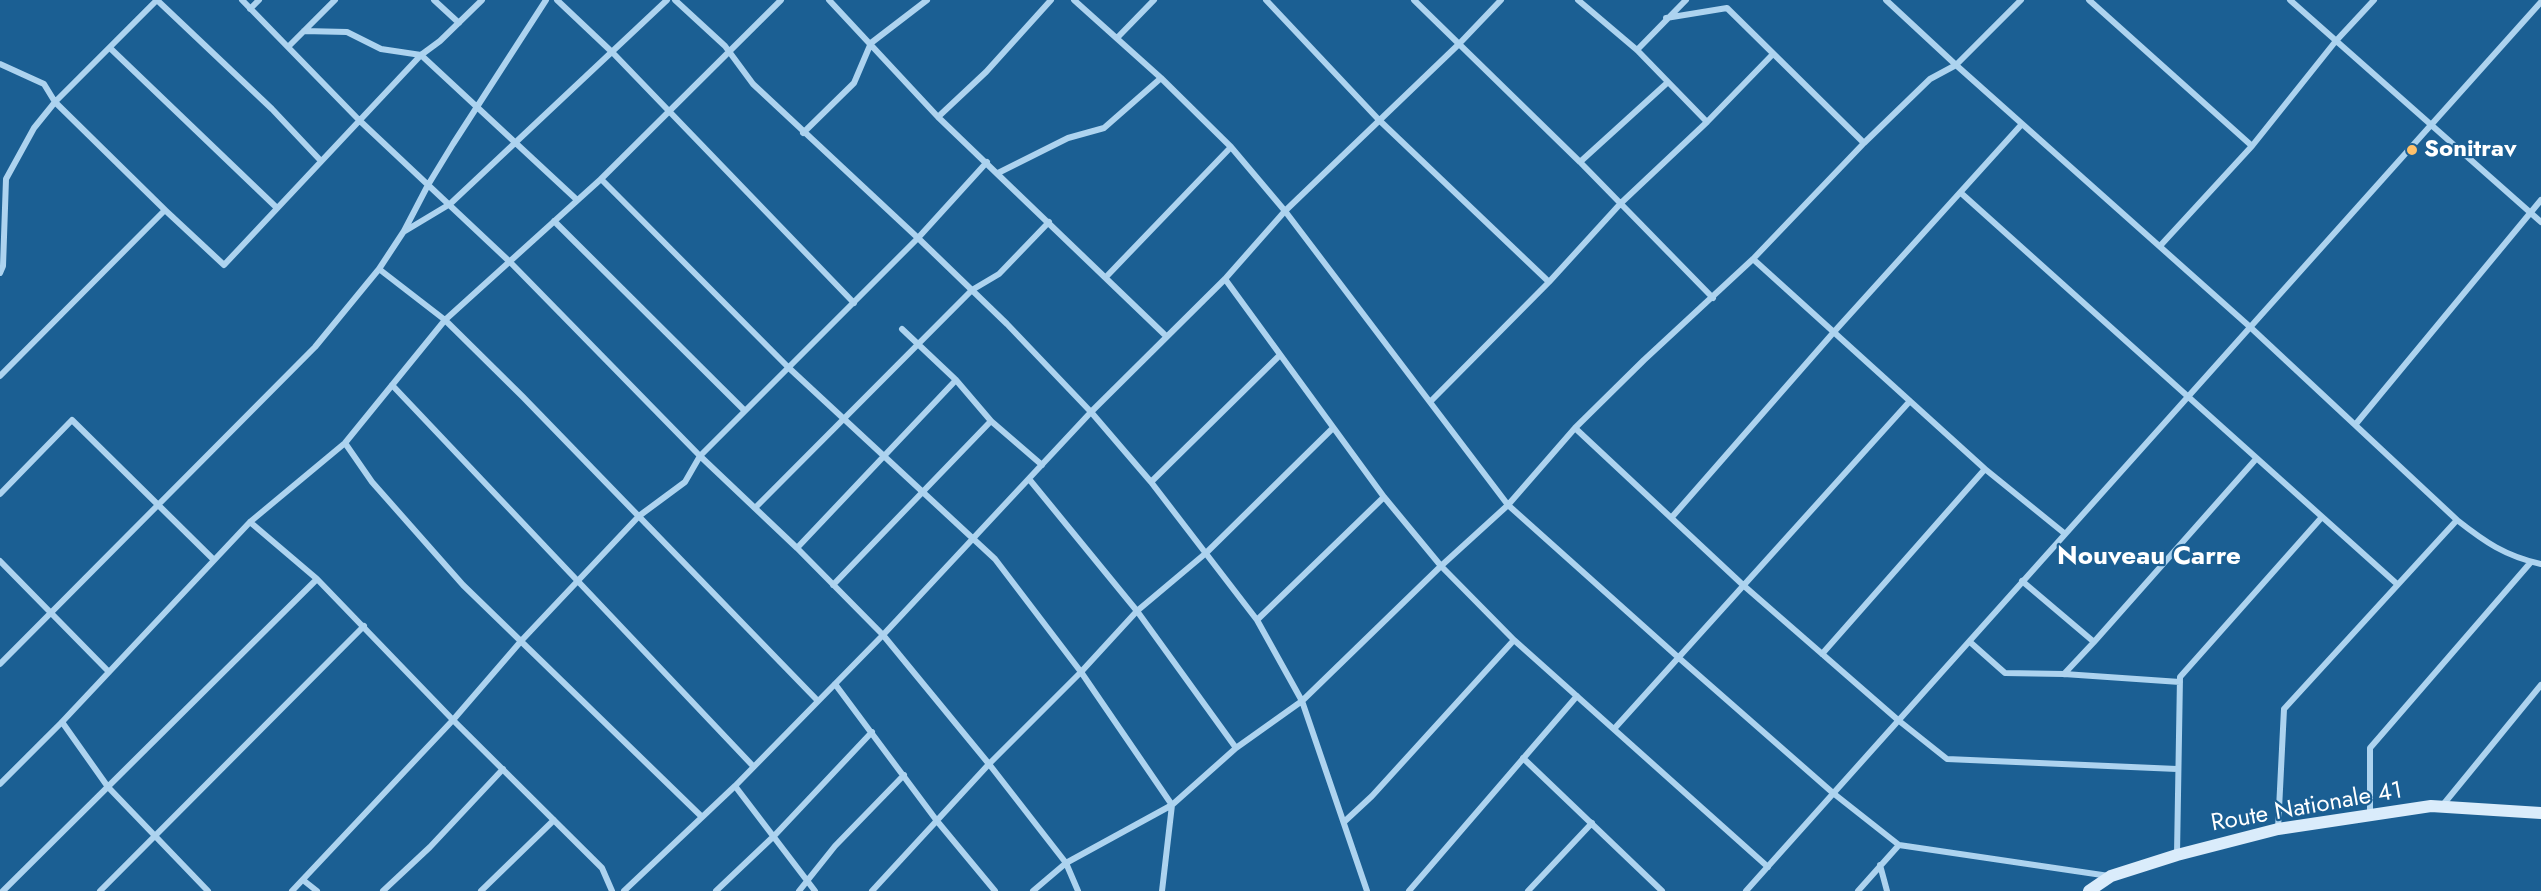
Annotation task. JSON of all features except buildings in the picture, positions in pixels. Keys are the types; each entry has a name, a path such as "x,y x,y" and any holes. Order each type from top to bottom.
{"street":[{"path":"0,273 3,266 6,178 34,128 55,102 157,0 272,109 321,161"},
{"path":"242,0 359,120 510,262 700,456 797,548 883,635 989,764 1066,863 1078,891"},
{"path":"250,9 258,0"},
{"path":"288,47 335,0"},
{"path":"434,0 459,23"},
{"path":"0,64 44,84 55,102 224,265 421,55 483,0"},
{"path":"0,664 315,347 379,269 404,231 428,185 546,0"},
{"path":"557,0 613,53 854,303"},
{"path":"404,231 450,204 667,0"},
{"path":"675,0 729,52 753,84 803,133 972,290 1091,412 1152,482 1257,620 1302,701 1367,891"},
{"path":"0,784 62,722 250,522 345,443 445,320 576,199 601,179 781,0"},
{"path":"829,0 939,117 1166,336"},
{"path":"803,133 854,83 871,43 927,0"},
{"path":"939,117 986,72 1051,0"},
{"path":"1074,0 1161,78 1231,147 1285,211 1508,505 1833,793 1899,844 2111,876"},
{"path":"1117,38 1154,0"},
{"path":"1266,0 1379,120 1550,282"},
{"path":"1414,0 1581,162 1713,298"},
{"path":"624,891 735,786 753,765 883,635 1091,412 1225,279 1285,211 1459,44 1501,0"},
{"path":"1578,0 1637,50 1707,122"},
{"path":"1637,50 1686,0"},
{"path":"1886,0 2249,326 2457,520 2498,549 2541,564"},
{"path":"1033,891 1066,863 1172,805 1236,748 1302,701 1440,566 1508,505 1575,428 1644,360 1753,259 1864,143 1930,79 1956,65 2020,0"},
{"path":"2089,0 2252,146"},
{"path":"2290,0 2541,222"},
{"path":"2160,246 2252,146 2335,42 2374,0"},
{"path":"1746,891 2541,2"},
{"path":"1666,18 1726,8 1864,143"},
{"path":"304,31 347,32 381,49 421,55 478,105 576,199"},
{"path":"110,48 277,208"},
{"path":"1431,401 1550,282 1621,202 1707,122 1773,54"},
{"path":"998,173 1068,138 1104,128 1161,78"},
{"path":"1581,162 1667,82"},
{"path":"1672,517 1833,333 2022,124"},
{"path":"1106,277 1231,147"},
{"path":"292,891 453,720 522,640 639,516 685,482 700,456 918,238 987,162"},
{"path":"601,179 789,368 994,559 1082,672 1172,805 1162,891"},
{"path":"1960,193 2397,584"},
{"path":"2355,425 2541,200"},
{"path":"0,376 165,210"},
{"path":"554,221 745,411"},
{"path":"755,508 972,290 999,274 1049,222"},
{"path":"1753,259 1985,469 2064,533"},
{"path":"379,269 445,320 818,701"},
{"path":"1225,279 1384,497 1440,566 1514,640 1768,867"},
{"path":"902,329 956,380 991,421 1042,465"},
{"path":"1152,482 1280,355"},
{"path":"797,548 956,380"},
{"path":"392,385 753,765"},
{"path":"1614,729 1910,401"},
{"path":"0,494 72,420 214,560"},
{"path":"833,585 991,421"},
{"path":"872,891 989,764 1082,672 1137,611 1206,553 1333,428"},
{"path":"1575,428 1743,585 1898,720 1947,759 2177,769"},
{"path":"345,443 372,482 463,585 702,817"},
{"path":"2064,674 2256,459"},
{"path":"1822,654 1985,469"},
{"path":"1029,479 1137,611 1236,748"},
{"path":"1257,620 1384,497"},
{"path":"2177,855 2180,677 2322,517"},
{"path":"2278,829 2284,709 2457,520"},
{"path":"250,522 317,579 453,720 602,868 612,891"},
{"path":"0,561 109,672"},
{"path":"2370,817 2370,748 2531,562"},
{"path":"3,891 317,579"},
{"path":"2022,581 2094,642"},
{"path":"99,891 364,626"},
{"path":"1344,822 1372,795 1514,640"},
{"path":"1970,642 2005,674 2064,674 2180,682"},
{"path":"835,684 937,821 995,891"},
{"path":"2442,807 2541,686"},
{"path":"1409,891 1577,696"},
{"path":"62,722 108,787 208,891"},
{"path":"716,891 774,836 872,732"},
{"path":"1523,758 1662,891"},
{"path":"383,891 430,847 503,769"},
{"path":"799,891 835,846 904,775"},
{"path":"735,786 815,891"},
{"name":"Route Nationale 41","path":"2089,891 2111,876 2177,855 2278,829 2370,817 2431,806 2541,813"},
{"path":"481,891 554,820"},
{"path":"1528,891 1592,823"},
{"path":"1858,891 1899,844"},
{"path":"1880,865 1887,891"},
{"path":"303,880 317,891"}],"place":[{"name":"Sonitrav","path":"2412,150"}],"district":[{"name":"Nouveau Carre","path":"2149,558"}]}
